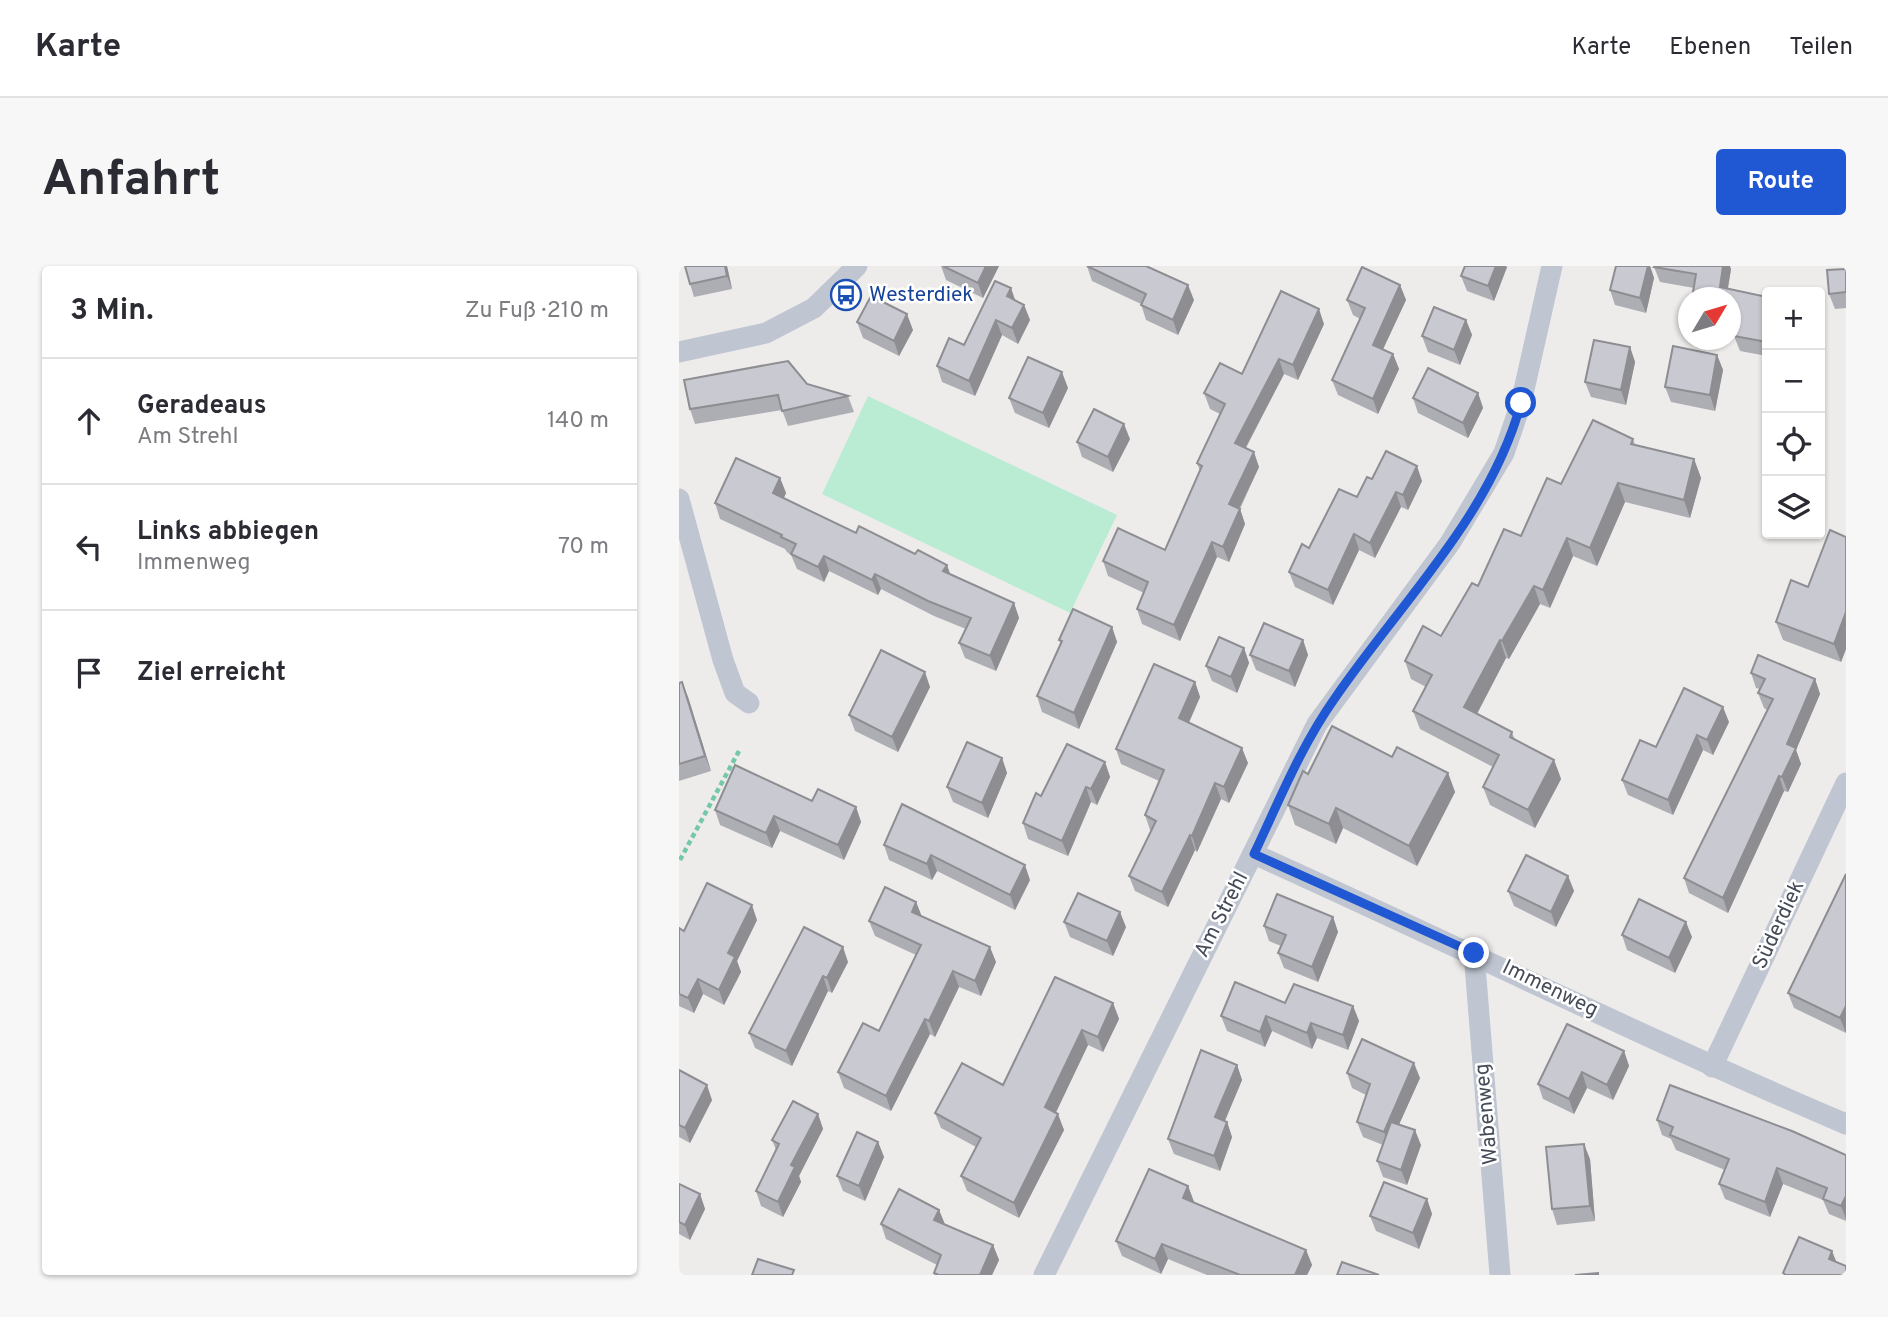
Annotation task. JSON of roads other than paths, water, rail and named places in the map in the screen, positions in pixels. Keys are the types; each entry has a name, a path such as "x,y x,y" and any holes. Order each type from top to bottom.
{"street":[{"path":"679,352 766,333 814,307 857,266"},
{"name":"Am Strehl","path":"1044,1275 1317,724 1450,542 1504,453 1521,403 1552,266"},
{"path":"679,499 723,660 735,694 749,703"},
{"name":"Süderdiek","path":"1712,1067 1846,783"},
{"name":"Immenweg","path":"1254,854 1474,953 1712,1067 1846,1124"},
{"name":"Wabenweg","path":"1474,953 1500,1275"}],"place":[{"name":"Westerdiek","path":"846,295"}]}
